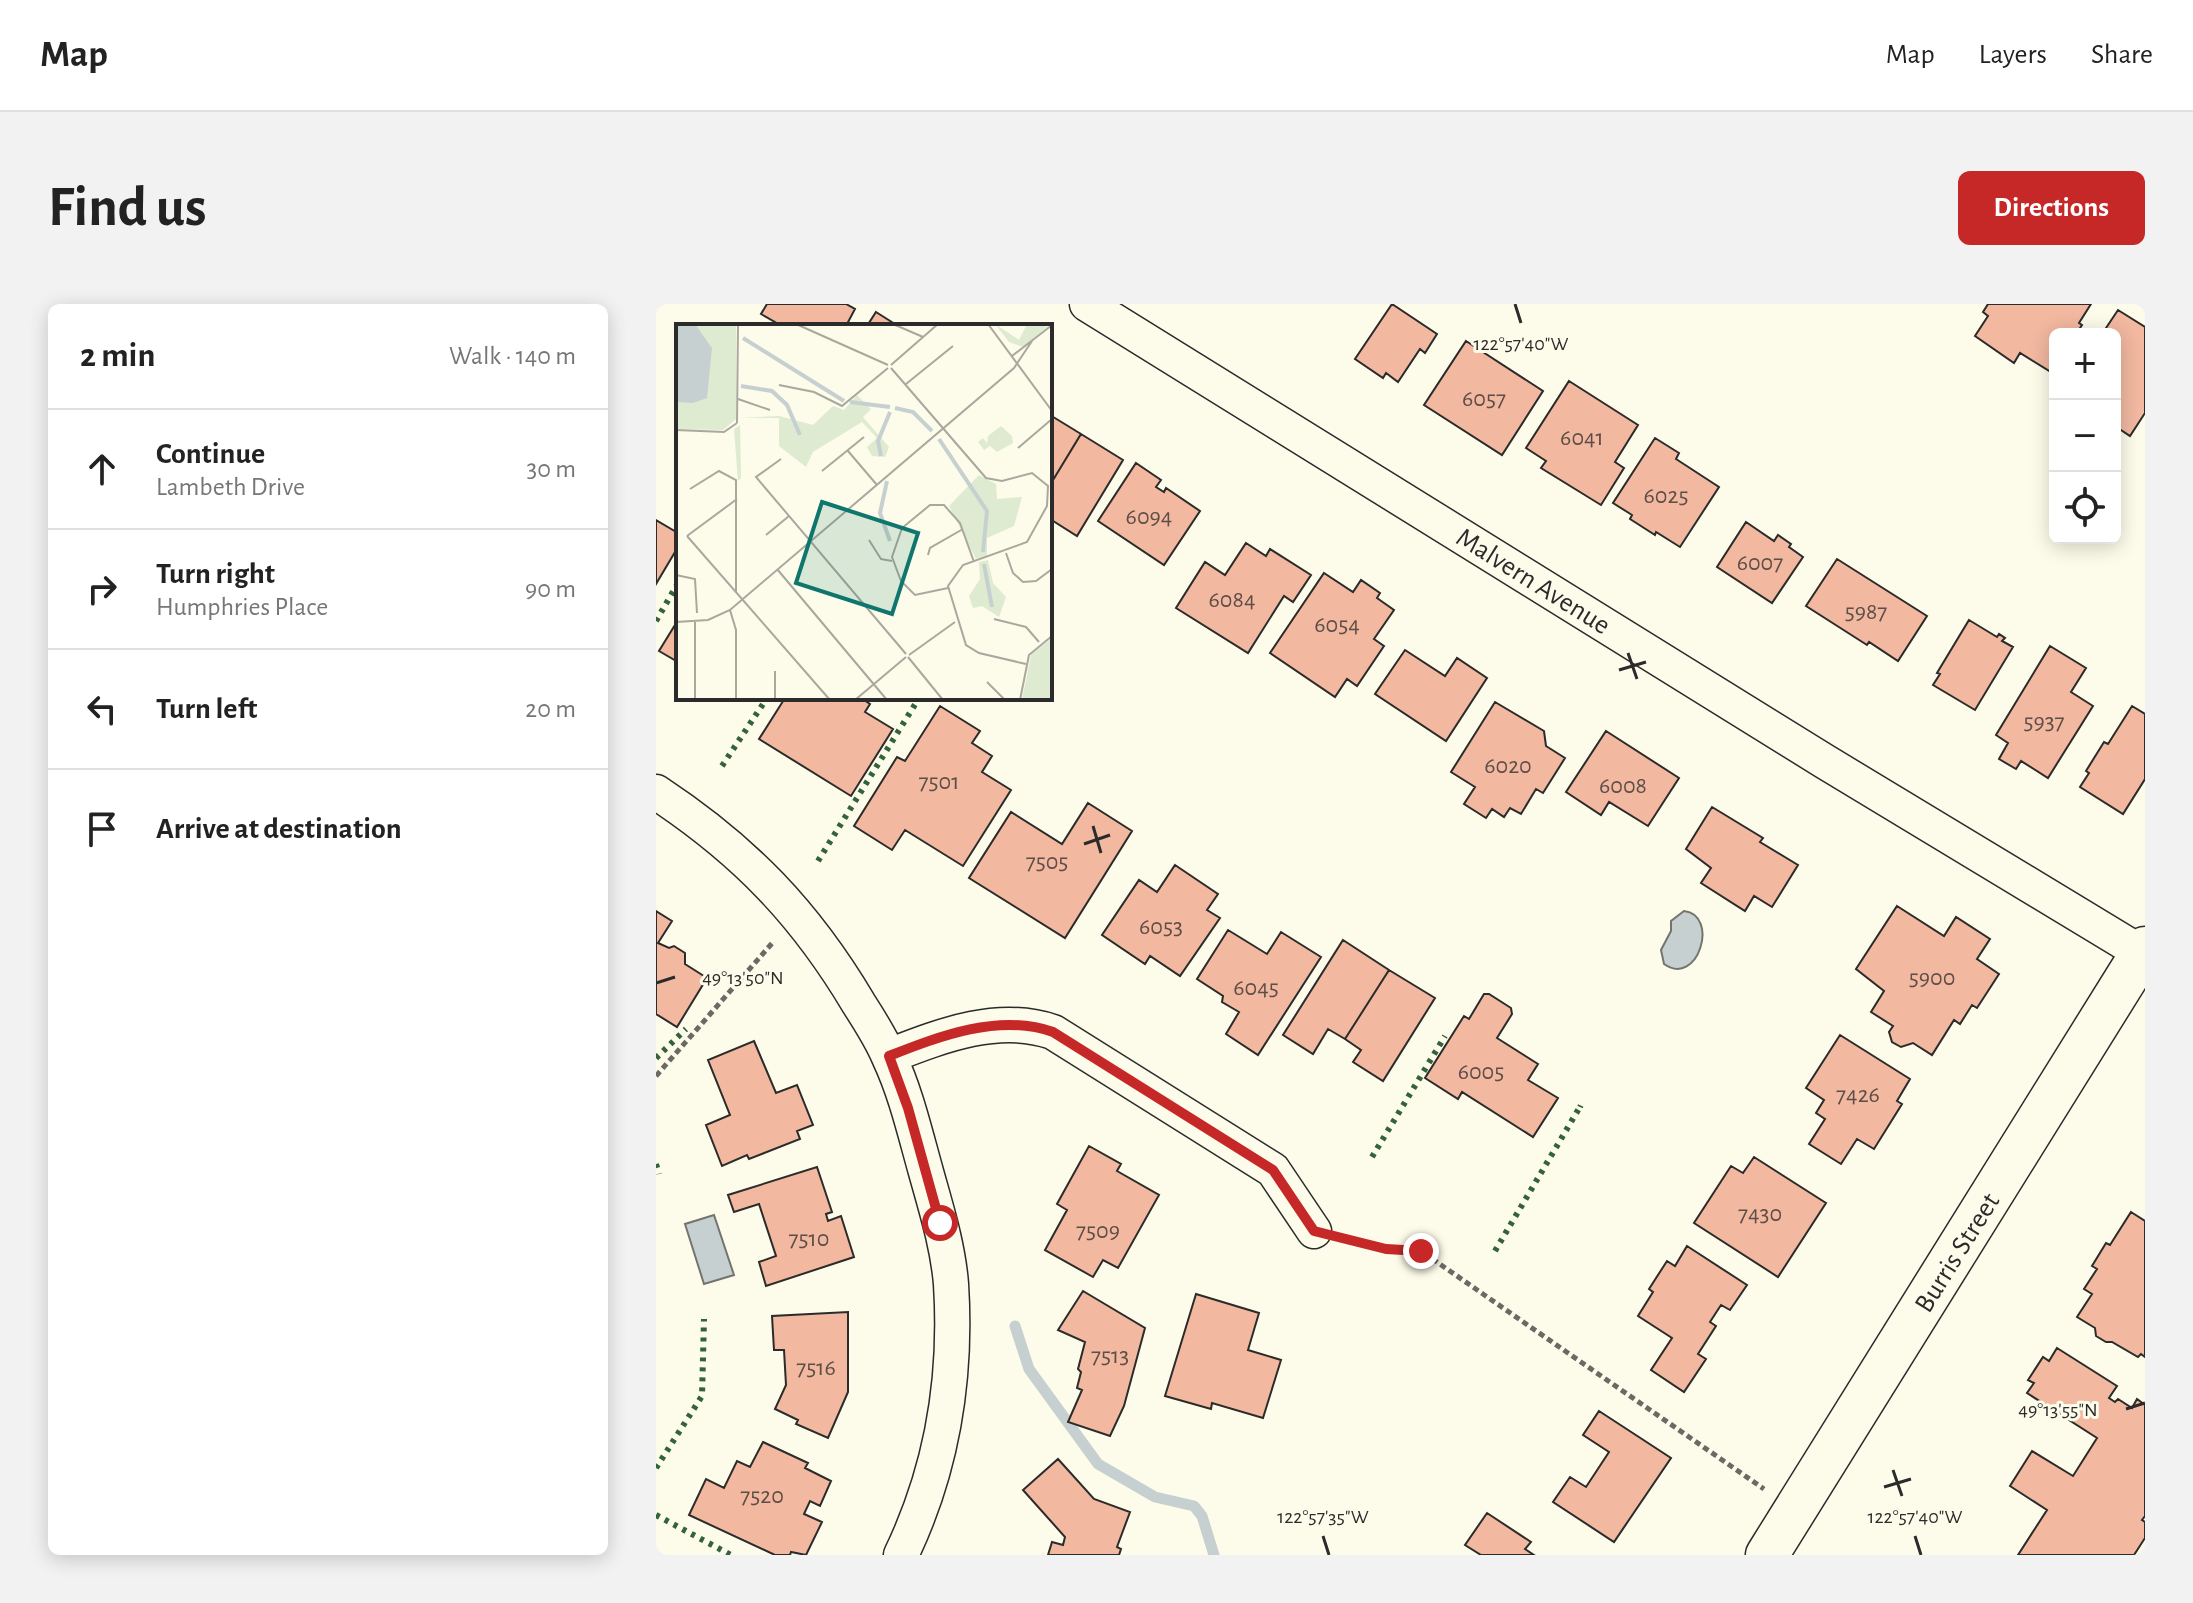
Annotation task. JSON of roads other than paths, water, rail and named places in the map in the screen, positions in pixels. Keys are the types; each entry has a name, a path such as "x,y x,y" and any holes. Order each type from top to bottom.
{"street":[{"name":"Malvern Avenue","path":"1087,304 1824,761 2144,952"},
{"path":"656,792 741,856 785,899 840,971 889,1056 908,1108 936,1208 951,1282 952,1347 941,1443 927,1498 901,1555"},
{"name":"Burris Street","path":"1767,1555 2144,952"},
{"path":"889,1056 926,1042 1000,1024 1017,1023 1053,1032 1273,1170 1314,1231"}],"waterway":[{"path":"1015,1326 1029,1369 1098,1464 1155,1497 1194,1506 1202,1516 1214,1555"}]}
